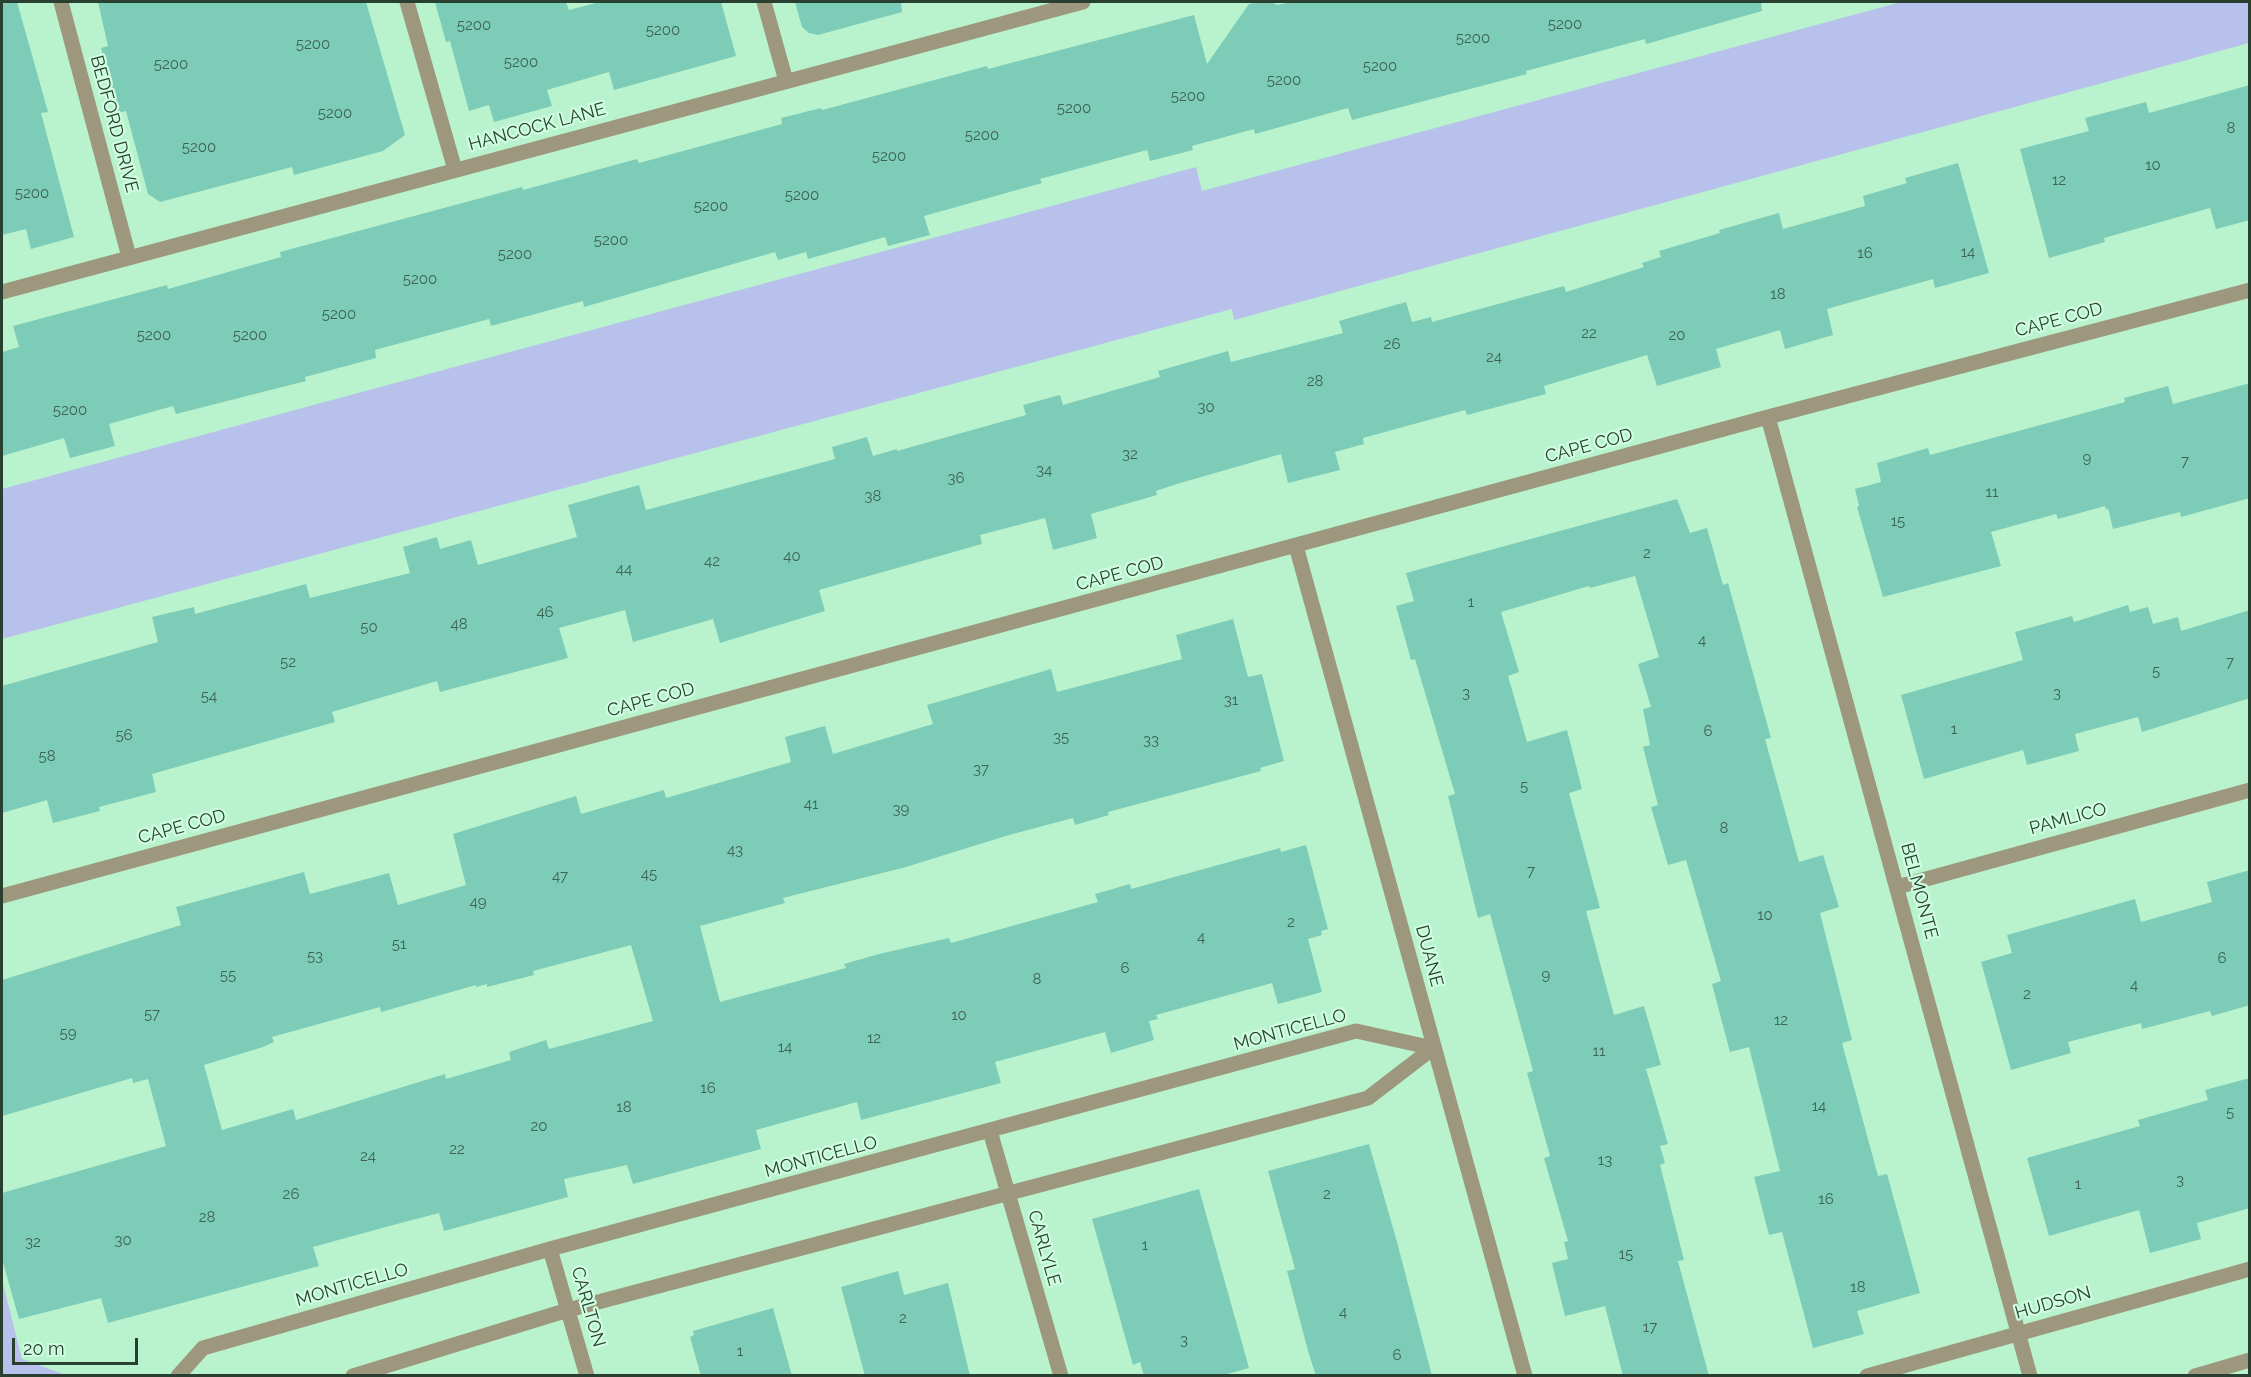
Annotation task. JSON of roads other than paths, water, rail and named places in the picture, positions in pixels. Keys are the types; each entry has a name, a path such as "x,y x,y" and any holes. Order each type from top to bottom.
{"street":[{"name":"BEDFORD DRIVE","path":"61,2 129,257"},
{"path":"407,2 455,170"},
{"path":"764,2 786,81"},
{"name":"HANCOCK LANE","path":"2,292 1083,2"},
{"name":"CAPE COD","path":"2,896 1768,417 2250,290"},
{"name":"BELMONTE","path":"1768,417 2030,1376"},
{"name":"DUANE","path":"1296,546 1525,1376"},
{"name":"PAMLICO","path":"1897,887 2250,790"},
{"name":"MONTICELLO","path":"178,1376 203,1348 550,1250 1356,1031 1433,1048"},
{"path":"353,1376 568,1310 1008,1191 1368,1098 1433,1048"},
{"name":"CARLYLE","path":"990,1131 1061,1376"},
{"name":"CARLTON","path":"550,1250 587,1376"},
{"name":"HUDSON","path":"1867,1376 2250,1269"},
{"path":"2194,1376 2250,1360"}]}
